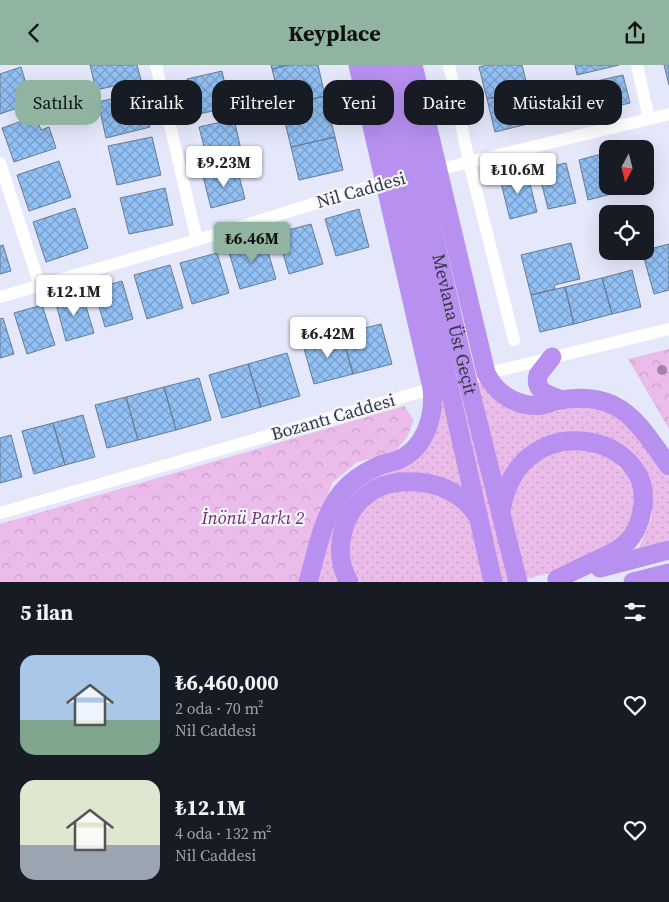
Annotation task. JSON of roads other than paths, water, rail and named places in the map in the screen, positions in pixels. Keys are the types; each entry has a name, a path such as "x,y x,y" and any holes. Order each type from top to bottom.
{"highway":[{"path":"358,65 361,80"},
{"name":"Mevlana Üst Geçit","path":"377,65 493,582"},
{"name":"Mevlana Üst Geçit","path":"395,65 458,340 518,582"},
{"path":"413,65 416,80"},
{"path":"308,582 319,543 331,510 337,500 352,482 361,475 399,460 413,450 429,426 433,407 432,388 371,125"},
{"path":"373,125 379,135 389,142 400,144 408,142 416,133 419,125"},
{"path":"427,125 486,373 493,387 514,401 532,405 580,398 608,403 621,410 636,422 669,467"},
{"path":"418,324 426,339 437,349 447,350 457,347 465,339 470,329 471,313"},
{"path":"552,357 538,375 538,386 544,393 562,400"},
{"path":"501,513 506,490 516,471 530,455 544,447 562,441 579,440 605,447 622,457 634,469 644,495 643,509 636,528 625,544 614,552 551,580"},
{"path":"349,582 340,559 341,540 347,520 356,505 374,490 391,483 428,483 450,491 466,502 478,517"},
{"path":"551,580 669,550"},
{"path":"632,582 669,573"}],"street":[{"path":"156,65 197,240"},
{"path":"449,65 469,162 514,340"},
{"path":"637,65 649,119"},
{"name":"Nil Caddesi","path":"0,297 197,240 384,182 669,115"},
{"path":"0,163 40,286"},
{"name":"Bozantı Caddesi","path":"0,513 486,373 669,329"}],"park label":[{"name":"İnönü Parkı 2","path":"253,518"}]}
